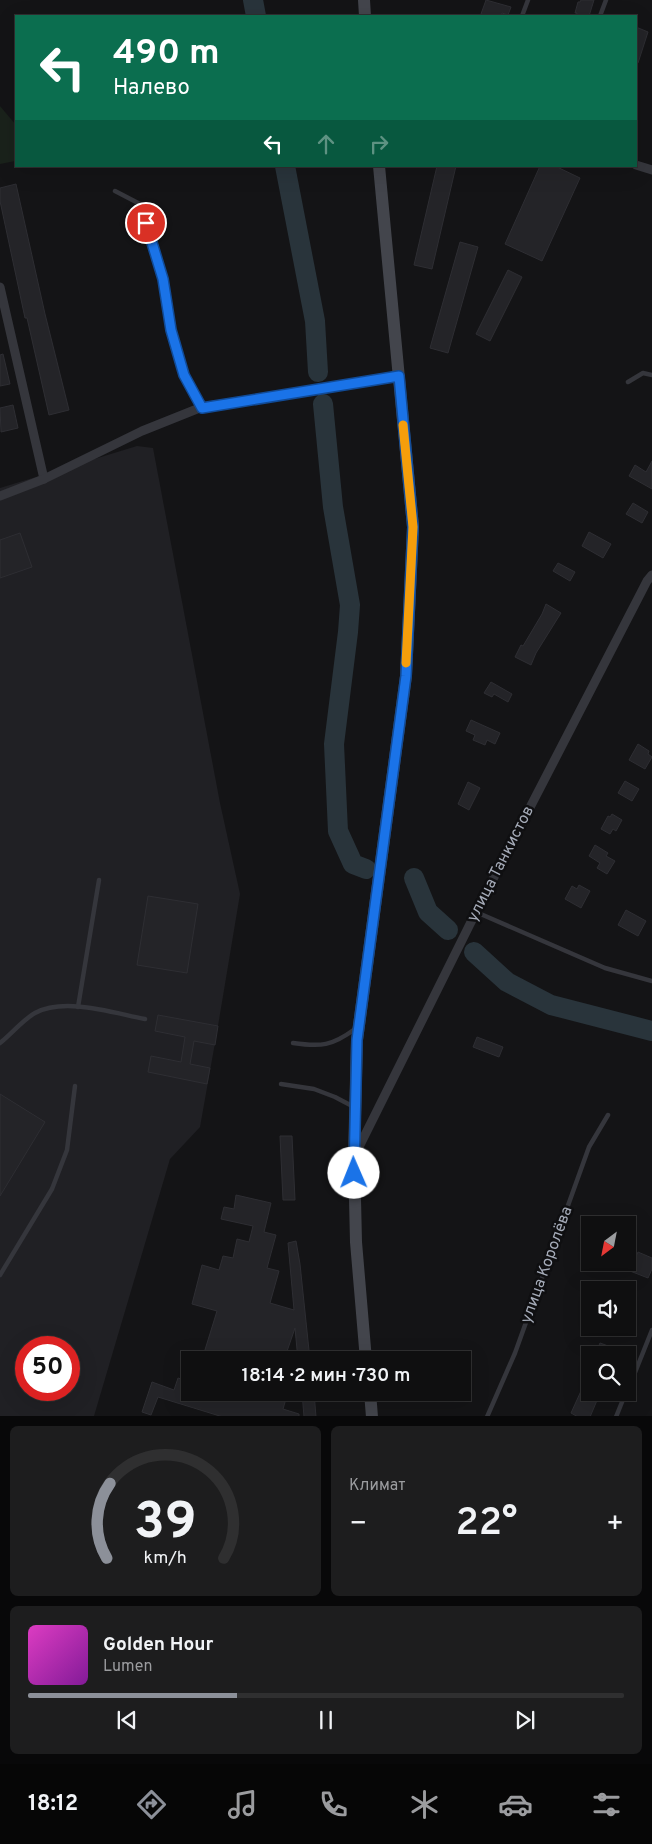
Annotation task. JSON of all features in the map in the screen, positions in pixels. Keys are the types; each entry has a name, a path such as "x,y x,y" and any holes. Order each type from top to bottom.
{"main road":[{"path":"364,0 365,15"},
{"path":"365,1351 356,1242 354,1156 359,1026 406,676 413,527 379,167"},
{"path":"371,1401 372,1416"}],"street":[{"path":"637,165 652,170"},
{"path":"0,287 44,479"},
{"path":"0,496 44,479 142,430 202,408 399,376"},
{"name":"улица Танкистов","path":"354,1156 476,912 647,581 652,575"}],"lane":[{"path":"522,15 528,0"},
{"path":"600,15 606,0"},
{"path":"115,191 140,204 163,279 171,330 184,375 202,408"},
{"path":"628,382 643,373 652,375"},
{"path":"78,1006 99,880"},
{"path":"476,912 605,968 652,981"},
{"path":"0,1043 34,1014 52,1007 78,1006 145,1019"},
{"path":"293,1043 317,1046 334,1042 359,1026"},
{"path":"281,1084 314,1089 335,1097 355,1108"},
{"path":"0,1274 52,1189 67,1150 75,1086"},
{"name":"улица Королёва","path":"487,1416 515,1353 589,1147 608,1116"},
{"path":"636,1369 652,1330"},
{"path":"616,1416 623,1401"}],"shaded area":[{"path":"0,106 15,124 15,161 0,164"},
{"path":"137,446 153,448 220,803 240,894 200,1127 170,1159 94,1416 0,1416 0,488"}],"building":[{"path":"486,0 511,7 508,15 502,13 501,15 481,14"},
{"path":"581,0 594,0 589,15 576,15 577,13 575,13 578,2"},
{"path":"637,27 648,32 637,62"},
{"path":"437,167 456,167 432,269 414,265"},
{"path":"540,167 557,167 580,178 542,261 505,244"},
{"path":"16,184 69,410 49,415 27,318 25,318 0,201 0,188"},
{"path":"460,242 478,247 448,353 430,348"},
{"path":"508,270 522,277 490,341 476,334"},
{"path":"3,354 10,384 0,386 0,355"},
{"path":"13,405 18,428 1,432 0,408"},
{"path":"652,461 652,489 629,476 635,465 646,472"},
{"path":"633,503 648,512 642,523 626,514"},
{"path":"589,532 611,544 603,558 582,546"},
{"path":"20,533 32,567 0,578 0,540"},
{"path":"558,563 575,572 570,581 553,571"},
{"path":"546,604 561,613 536,653 531,665 515,657 542,614"},
{"path":"491,682 512,694 508,702 494,694 492,697 484,693"},
{"path":"471,720 500,733 495,744 487,740 485,745 473,740 475,735 466,731"},
{"path":"638,744 649,751 648,754 652,757 645,769 629,760"},
{"path":"625,781 639,789 632,801 618,793"},
{"path":"468,782 480,788 469,810 458,804"},
{"path":"612,814 622,820 616,831 613,829 610,834 601,829 608,816 610,817"},
{"path":"595,845 608,853 606,856 615,861 607,874 597,868 600,863 589,856"},
{"path":"579,885 590,891 581,908 565,899 572,886 577,889"},
{"path":"148,896 198,904 187,973 137,965"},
{"path":"626,910 646,921 638,936 618,925"},
{"path":"158,1015 218,1026 215,1045 194,1041 190,1064 210,1068 207,1084 148,1072 151,1056 181,1062 185,1037 155,1031"},
{"path":"477,1037 503,1047 499,1057 473,1047"},
{"path":"0,1094 45,1122 0,1196"},
{"path":"280,1136 292,1136 295,1200 283,1200"},
{"path":"236,1195 271,1203 264,1232 276,1235 267,1268 279,1271 270,1303 294,1310 288,1243 296,1241 309,1351 297,1351 295,1328 287,1351 205,1351 217,1311 192,1304 202,1265 219,1270 223,1256 233,1258 237,1239 249,1242 253,1226 221,1219 224,1207 234,1209"},
{"path":"638,1252 652,1258 652,1269 648,1278 630,1271 636,1271"},
{"path":"178,1378 181,1379 181,1401 285,1401 283,1409 299,1414 299,1416 220,1416 158,1397 151,1415 142,1412 152,1382 174,1390"},
{"path":"581,1391 581,1401 597,1401 590,1416 576,1416 571,1413"},
{"path":"303,1401 315,1401 316,1416 304,1416"}],"waterway":[{"path":"253,0 256,15"},
{"path":"285,167 315,321 318,372"},
{"path":"323,404 333,507 350,605 334,744 338,831 353,864 366,869"},
{"path":"414,878 428,912 448,930"},
{"path":"474,952 507,982 551,1005 652,1031"}],"slow traffic":[{"path":"403,425 413,527 406,663"}],"route":[{"path":"146,223 163,279 171,330 184,375 202,408 399,376 413,527 406,676 357,1040 354,1173"}]}
